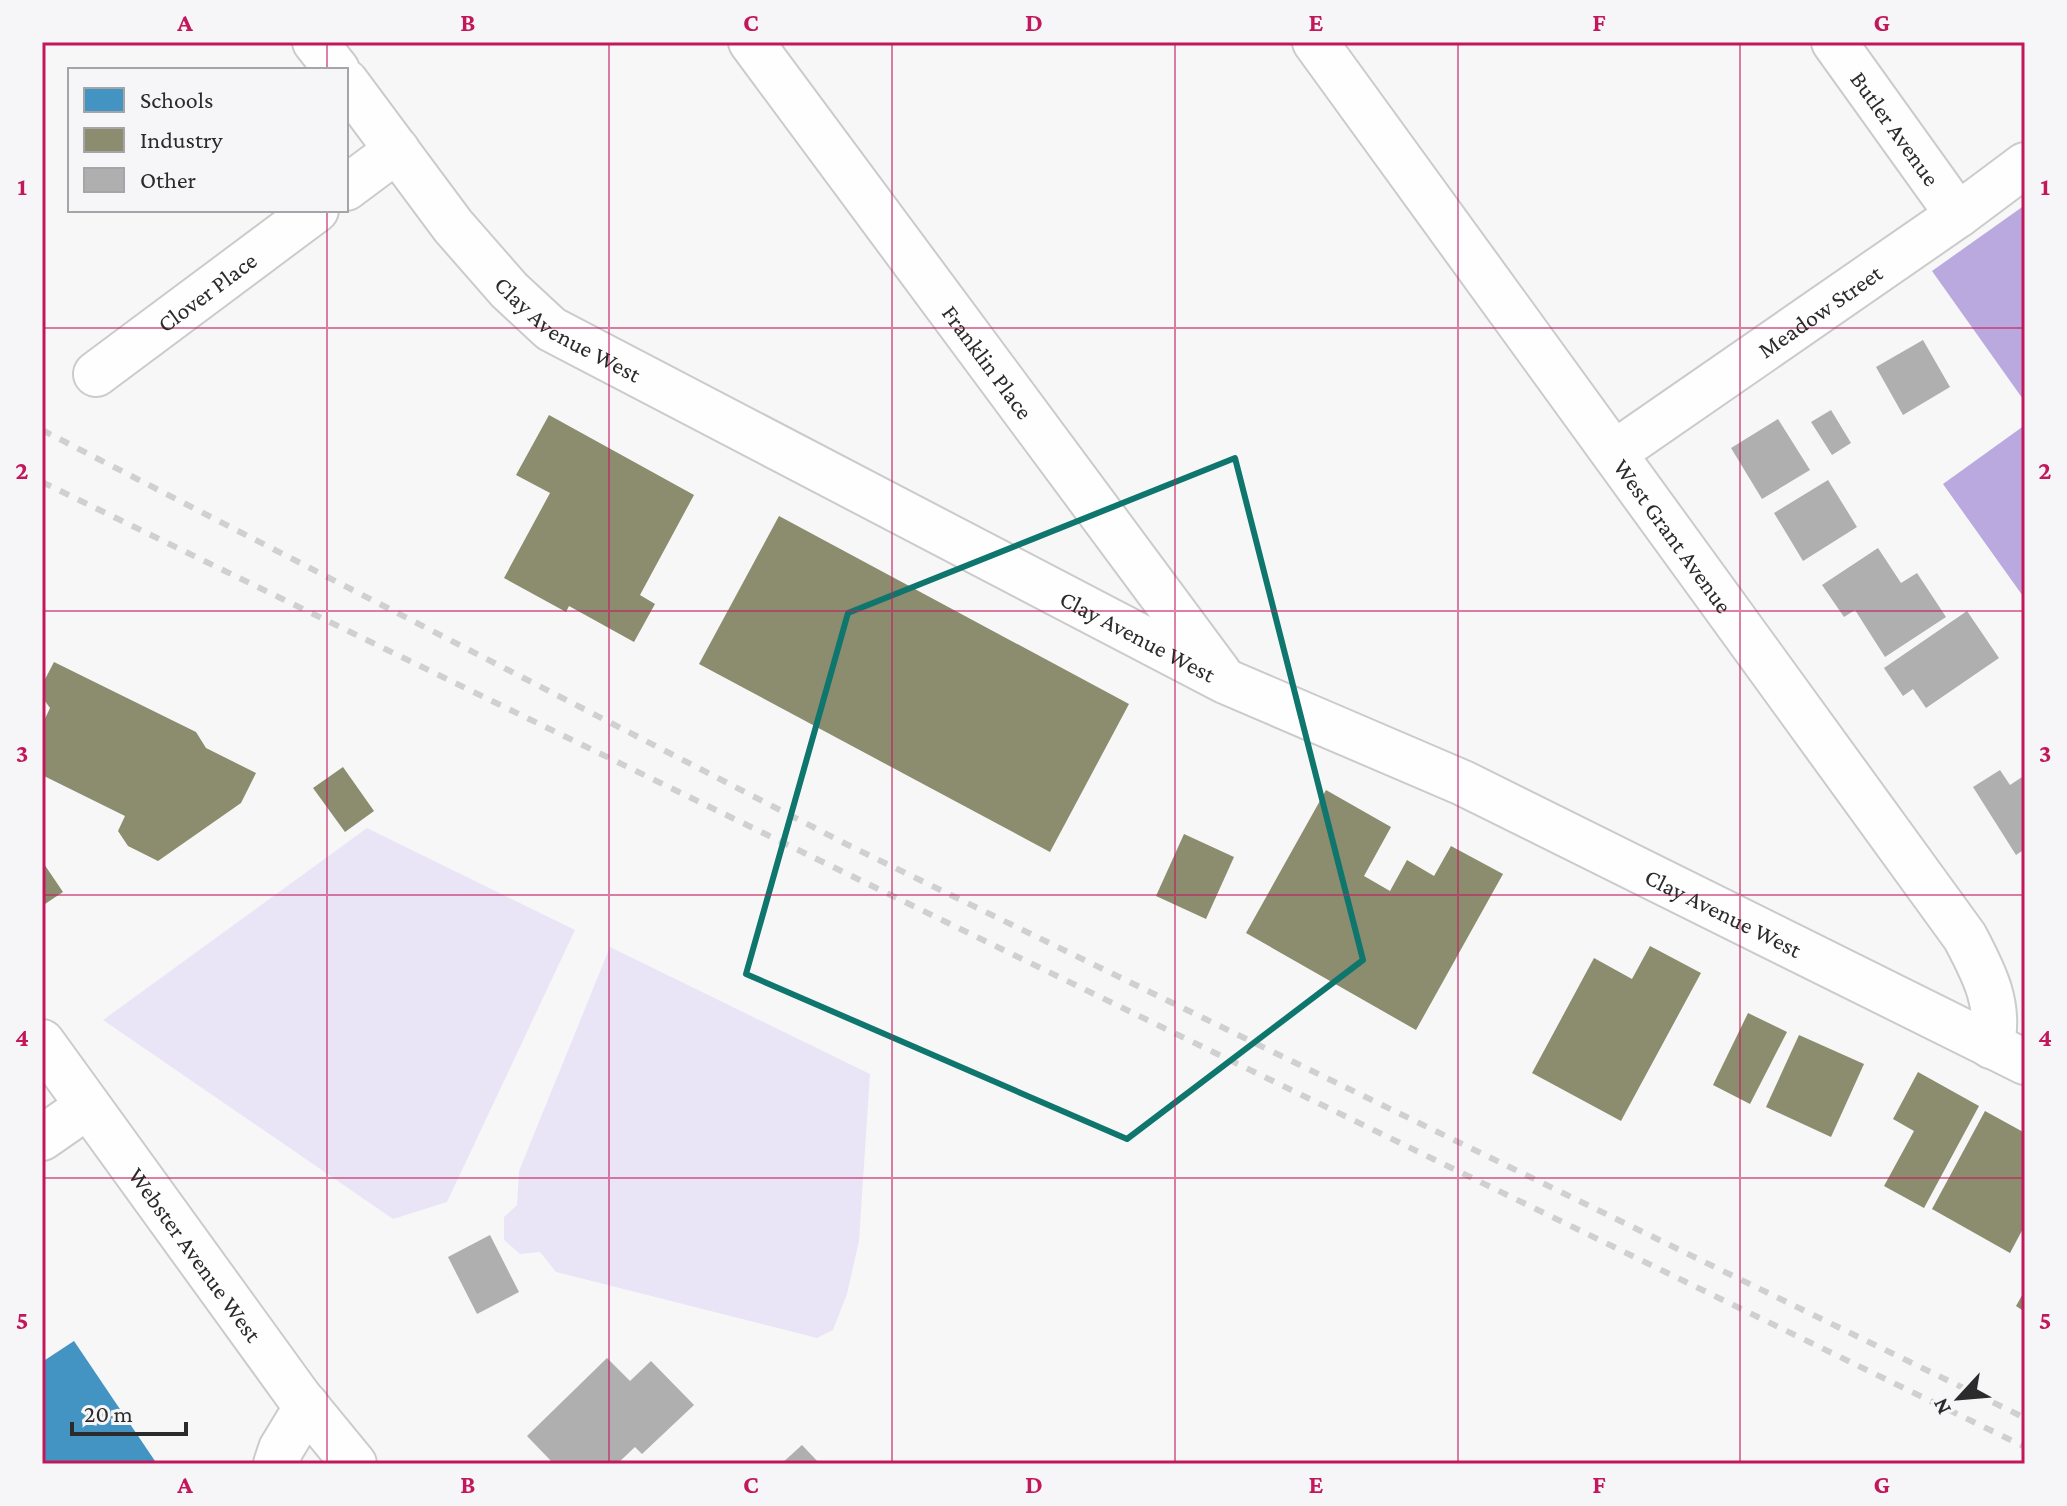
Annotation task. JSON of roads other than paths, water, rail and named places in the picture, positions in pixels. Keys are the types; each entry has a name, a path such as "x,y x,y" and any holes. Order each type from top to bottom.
{"street":[{"path":"315,42 335,68"},
{"name":"Franklin Place","path":"751,42 1225,681"},
{"name":"West Grant Avenue","path":"1315,42 1965,937 1984,974 1993,1002 1996,1029 2008,1054"},
{"name":"Butler Avenue","path":"1834,42 1958,215"},
{"name":"Clay Avenue West","path":"348,85 462,236 509,290 551,329 1225,681 1463,783 2008,1054"},
{"path":"348,187 397,150"},
{"name":"Meadow Street","path":"1614,453 1958,215 2025,165"},
{"name":"Clover Place","path":"96,374 313,212"},
{"name":"Webster Avenue West","path":"42,1042 307,1406 354,1464"},
{"path":"42,1138 88,1106"},
{"path":"276,1464 281,1449 307,1406"}],"railway":[{"path":"42,430 846,844 2025,1418"},
{"path":"42,482 2025,1447"}]}
